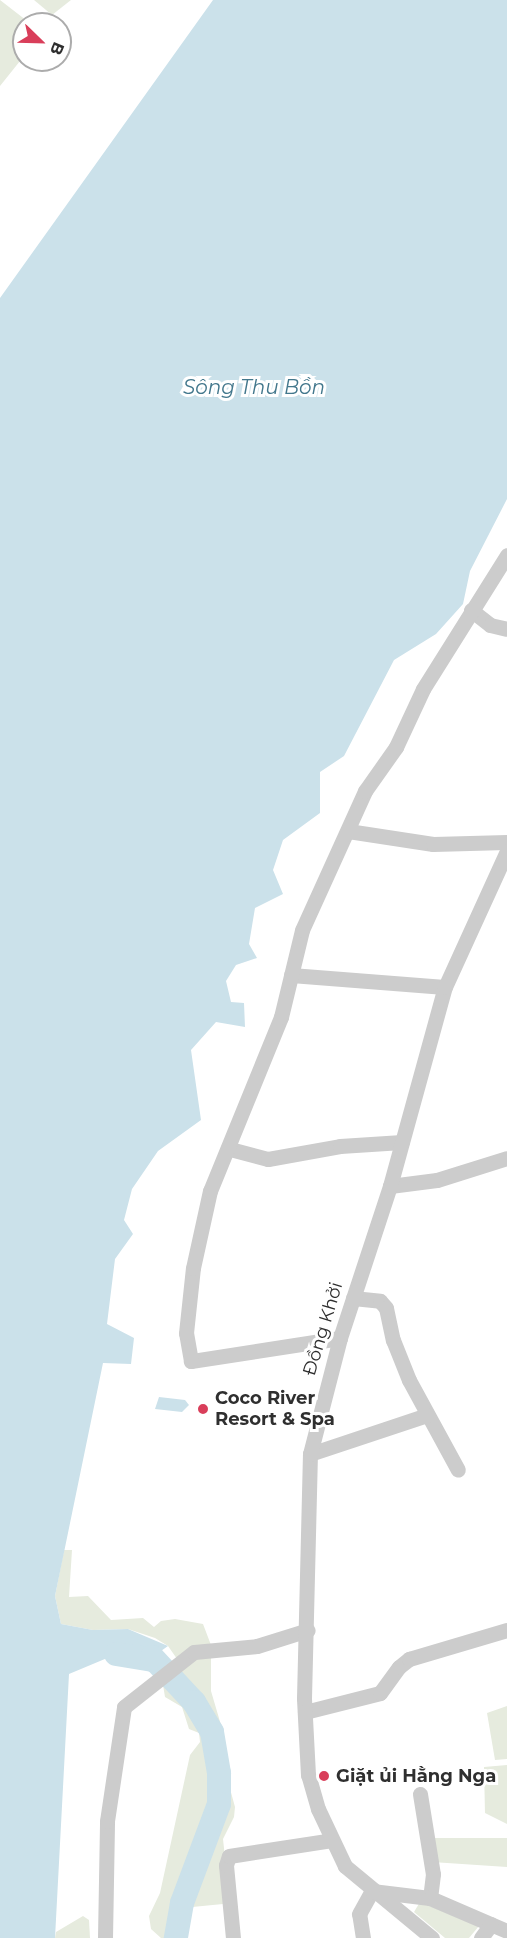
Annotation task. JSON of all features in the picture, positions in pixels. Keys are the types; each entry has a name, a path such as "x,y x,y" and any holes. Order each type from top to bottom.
{"street":[{"path":"340,1338 305,1340 202,1362 189,1359 186,1333 193,1268 210,1191 230,1149 259,1063 281,1017 302,930 365,791 396,747 423,689 507,555"},
{"path":"471,610 490,625 507,630"},
{"path":"348,831 440,845 507,842"},
{"name":"Đồng Khởi","path":"432,1938 372,1891 345,1866 332,1840 308,1775 304,1712 308,1630 310,1454 340,1338 390,1186 445,987 507,851"},
{"path":"491,889 507,886"},
{"path":"291,975 445,987"},
{"path":"230,1149 267,1159 340,1146 402,1142"},
{"path":"390,1186 436,1180 507,1158"},
{"path":"353,1298 380,1301 386,1308 393,1340 427,1415 458,1470"},
{"path":"310,1454 427,1415"},
{"path":"105,1938 107,1821 119,1720 124,1707 143,1690 195,1652 257,1646 308,1630"},
{"path":"304,1712 380,1693 399,1667 409,1659 507,1630"},
{"path":"420,1794 433,1874 430,1898"},
{"path":"233,1938 226,1865 229,1856 332,1840"},
{"path":"363,1938 359,1914 372,1891 430,1898 507,1931"},
{"path":"481,1938 491,1924"}],"shaded area":[{"path":"0,0 16,12 12,12 12,71 0,86"},
{"path":"34,0 71,0 56,12 48,12"},
{"path":"64,1550 72,1550 69,1597 88,1596 111,1620 143,1618 154,1627 161,1621 175,1619 203,1624 211,1645 211,1691 221,1725 223,1763 235,1807 234,1817 223,1839 228,1885 223,1904 182,1908 177,1938 161,1938 151,1929 149,1916 160,1893 190,1755 200,1742 199,1733 189,1729 182,1707 165,1697 163,1685 182,1666 168,1646 155,1638 128,1629 93,1630 61,1624 55,1596"},
{"path":"507,1706 507,1759 495,1760 487,1713"},
{"path":"507,1765 507,1824 485,1813 484,1767"},
{"path":"432,1838 507,1838 507,1867 432,1862"},
{"path":"420,1902 479,1926 469,1938 445,1938 414,1912"},
{"path":"83,1916 89,1920 90,1938 55,1938 56,1932"}],"water":[{"name":"Sông Thu Bồn","path":"213,0 507,0 507,499 470,571 463,604 436,634 394,660 344,756 320,772 320,813 283,840 273,870 283,894 255,908 249,944 257,958 236,965 226,981 231,1002 244,1003 245,1027 216,1022 191,1050 201,1120 158,1151 132,1189 124,1220 133,1234 115,1259 107,1324 134,1338 131,1364 103,1363 55,1596 61,1624 93,1630 128,1629 168,1646 137,1668 112,1656 69,1674 55,1938 0,1938 0,298"},
{"path":"159,1397 185,1400 189,1405 182,1412 155,1409"}],"waterway":[{"path":"116,1654 153,1660 152,1657 194,1702 212,1732 219,1773 219,1804 182,1903 176,1938"}],"place":[{"name":"Coco River Resort & Spa","path":"203,1409"},
{"name":"Giặt ủi Hằng Nga","path":"324,1776"}]}
